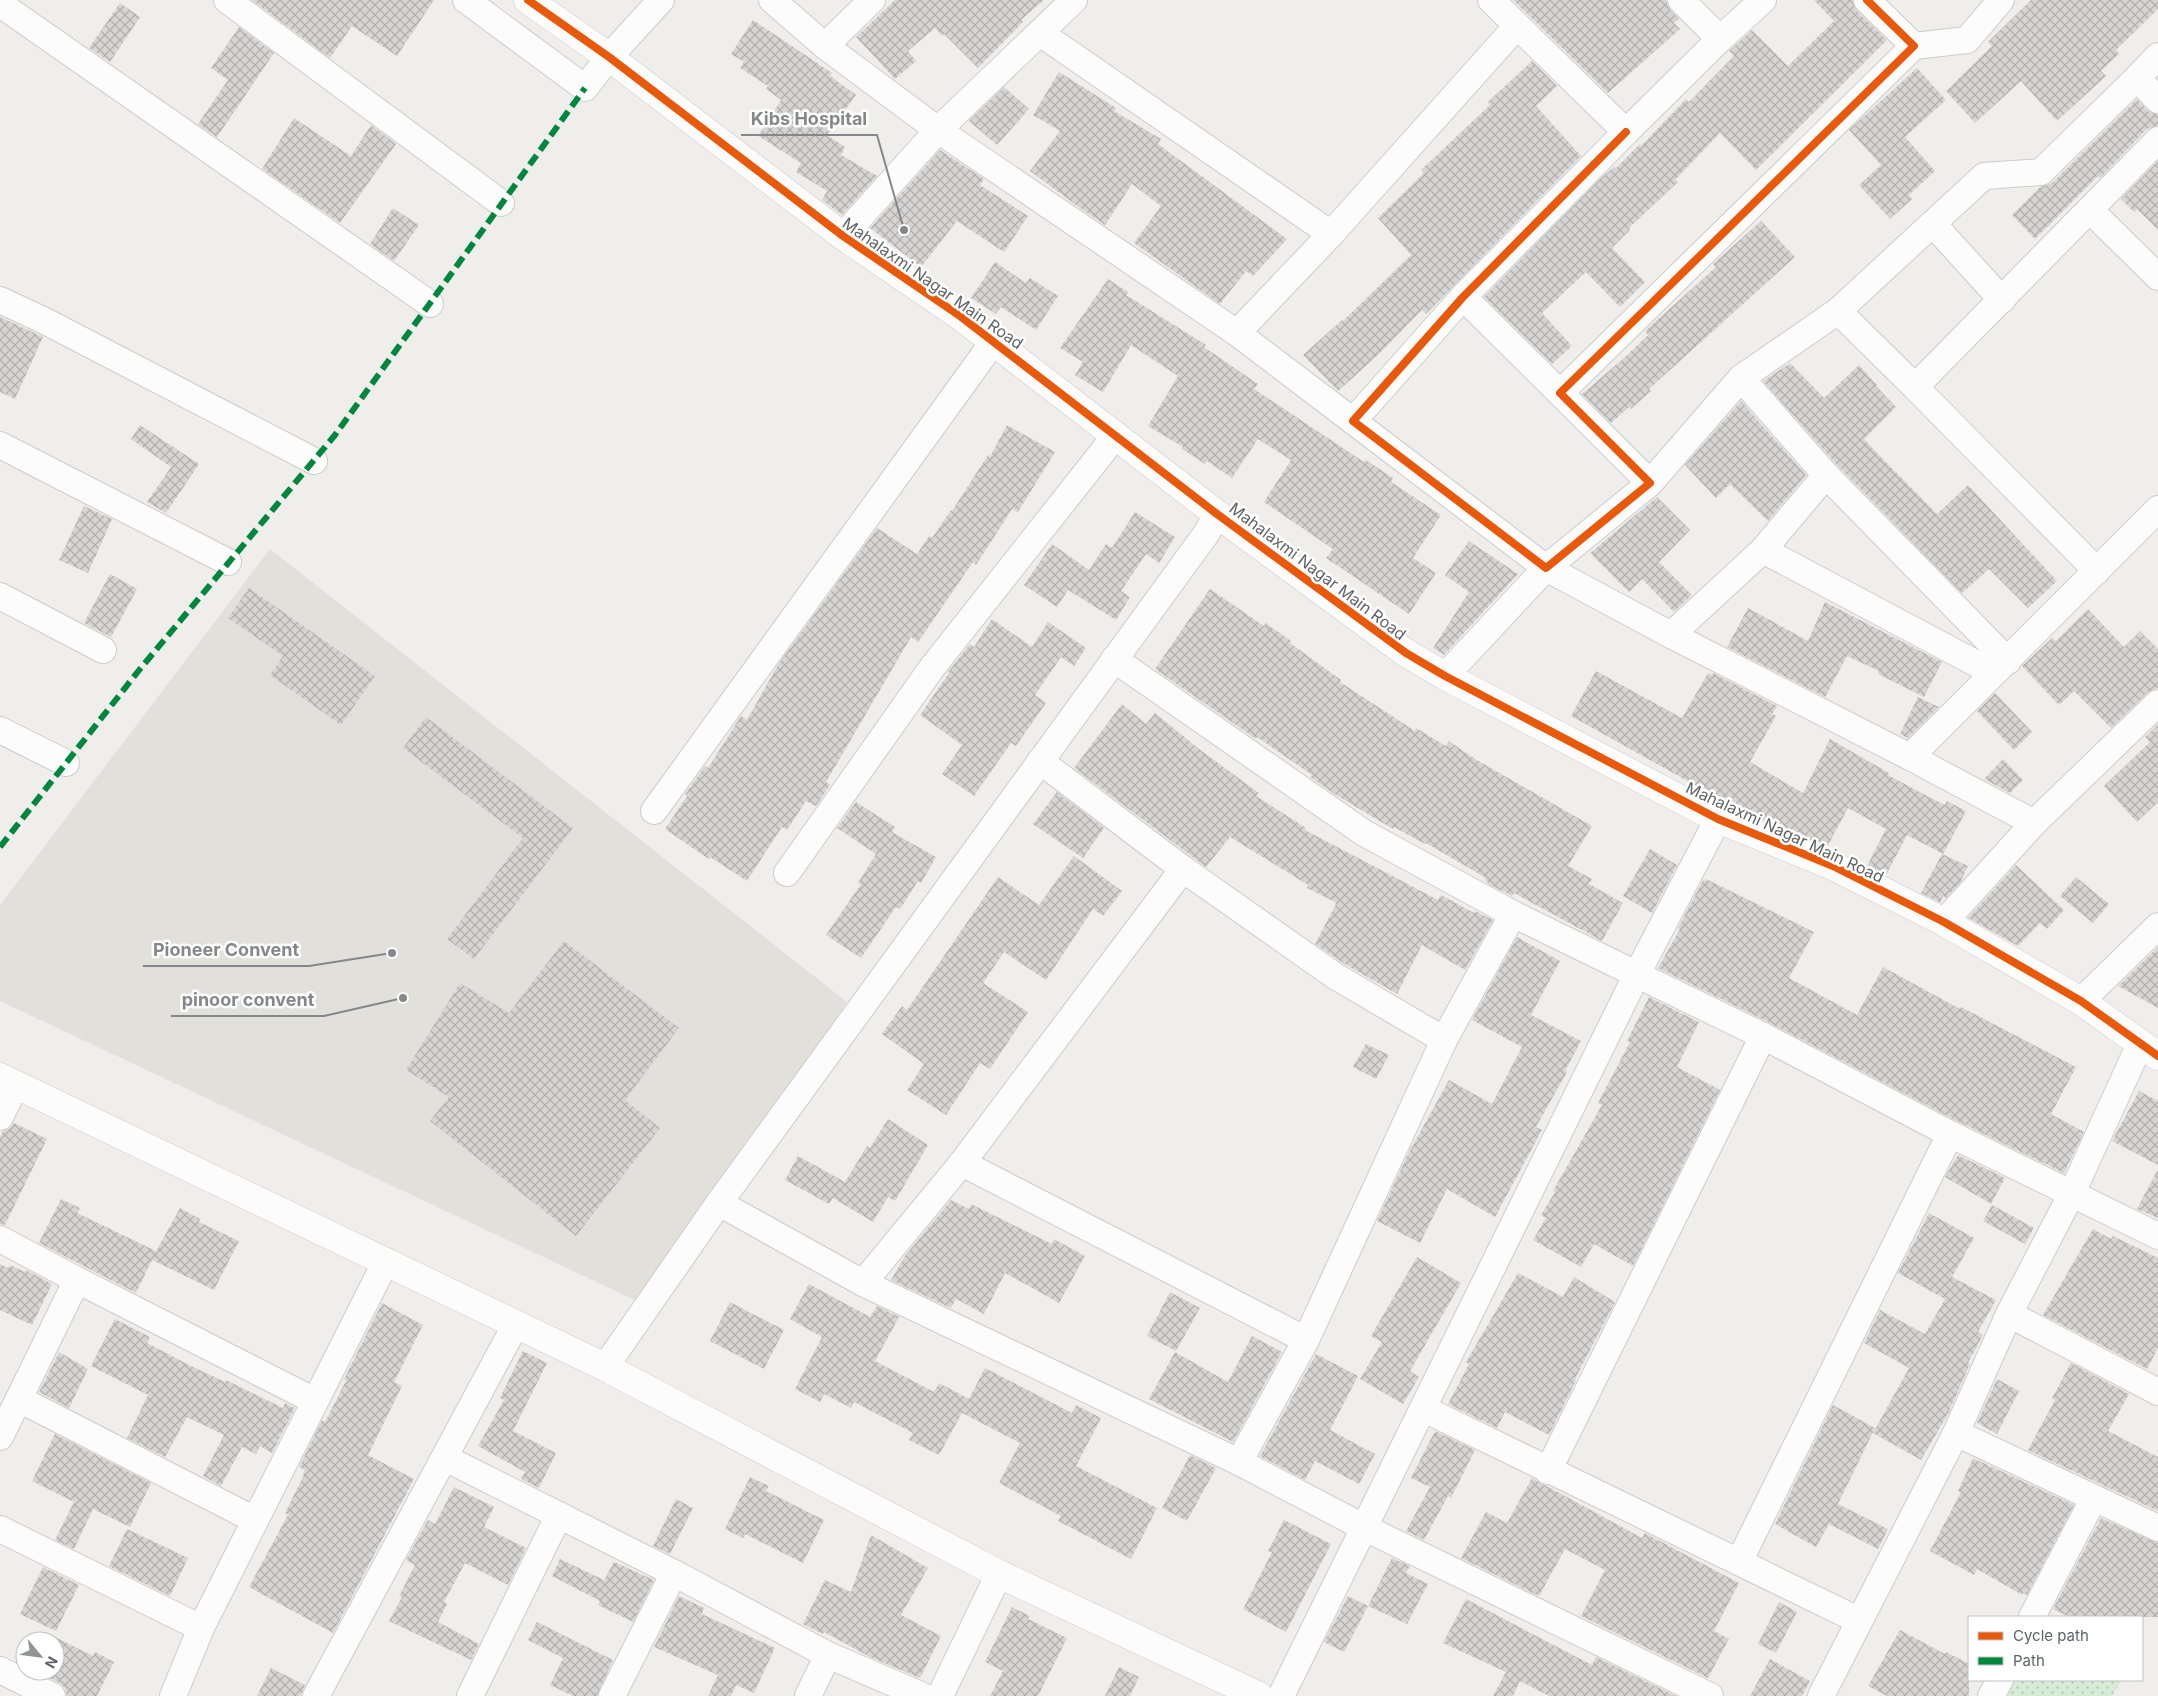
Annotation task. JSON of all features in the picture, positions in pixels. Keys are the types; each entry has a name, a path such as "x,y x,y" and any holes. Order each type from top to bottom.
{"street":[{"path":"227,0 501,203"},
{"path":"466,0 585,88 608,57 661,0"},
{"name":"Mahalaxmi Nagar Main Road","path":"528,0 608,57 843,236 994,341 1217,514 1406,654 1718,819 1833,866 1944,922 2081,1001 2149,1050"},
{"path":"772,0 825,46 938,130 1237,333 1546,568 2034,823"},
{"path":"825,46 872,0"},
{"path":"843,236 938,130 1074,0"},
{"path":"1491,0 1626,132"},
{"path":"1681,0 1720,39"},
{"path":"1353,421 1463,297 1626,132 1720,39 1763,0"},
{"path":"1867,0 1914,46"},
{"path":"1560,394 1914,46 1967,40 2001,0"},
{"path":"0,4 430,304"},
{"path":"1237,333 1331,234 1517,26"},
{"path":"1040,33 1331,234"},
{"path":"1445,676 1546,568 1650,483 1740,378 1838,311 1984,176 2042,172 2158,56"},
{"path":"2137,78 2158,100"},
{"path":"1915,387 2158,140"},
{"path":"2090,210 2158,277"},
{"path":"1933,224 2002,300"},
{"path":"1463,297 1650,483"},
{"path":"0,300 45,321 314,461"},
{"path":"1838,311 2097,571"},
{"path":"654,811 994,341"},
{"path":"1740,378 2001,667"},
{"path":"787,873 931,669 1116,435"},
{"path":"0,445 228,562"},
{"path":"1671,635 1763,550 1826,475"},
{"path":"1910,757 2158,509"},
{"path":"605,1367 719,1203 1206,534 1217,514"},
{"path":"1763,550 2001,667"},
{"path":"0,596 103,650"},
{"path":"1114,660 1364,833 1513,914 1636,976 1763,1036 1950,1134 2158,1236"},
{"path":"1944,922 2034,823 2158,703"},
{"path":"0,730 66,763"},
{"path":"1040,761 1183,869 1335,976 1444,1040"},
{"path":"1281,1696 1636,976 1718,819"},
{"path":"863,1283 962,1163 1183,869"},
{"path":"1239,1462 1306,1340 1444,1040 1513,914"},
{"path":"2081,1001 2158,926"},
{"path":"1548,1471 1763,1036"},
{"path":"1820,1696 1956,1433 2009,1314 2149,1050"},
{"path":"0,1117 8,1081 605,1367 999,1574 1259,1696"},
{"path":"1739,1562 1950,1134"},
{"path":"962,1163 1306,1340"},
{"path":"719,1203 863,1283 1239,1462 1365,1528 1710,1696"},
{"path":"0,1239 315,1402"},
{"path":"173,1696 201,1628 386,1261"},
{"path":"0,1437 77,1280"},
{"path":"2009,1314 2158,1392"},
{"path":"316,1696 516,1324"},
{"path":"19,1399 255,1520"},
{"path":"1424,1409 1548,1471 1858,1620"},
{"path":"1956,1433 2158,1528"},
{"path":"445,1458 674,1573 828,1655 922,1696"},
{"path":"2034,1616 2094,1498"},
{"path":"470,1696 559,1515"},
{"path":"0,1529 201,1628"},
{"path":"618,1694 674,1573"},
{"path":"940,1696 999,1574"},
{"path":"808,1696 828,1655"},
{"path":"0,1670 52,1696"},
{"path":"1992,1696 2000,1681"}],"shaded area":[{"path":"270,549 847,1002 641,1303 0,1001 0,905"}],"green space":[{"path":"1988,1681 2121,1681 2112,1696 1979,1696"}],"building":[{"path":"252,0 434,0 397,56 352,26 330,58"},
{"path":"895,0 1044,0 1021,20 1023,22 978,68 944,34 942,36 935,28 908,51 916,61 895,79 856,37"},
{"path":"1513,0 1666,0 1670,10 1679,19 1674,23 1680,29 1608,93"},
{"path":"1814,0 1852,0 1857,11 1887,40 1756,170 1720,133 1675,180 1678,182 1629,228 1630,230 1612,248 1645,282 1620,307 1586,272 1542,313 1572,346 1552,364 1484,297 1601,178 1614,167 1616,168 1640,144 1641,146 1686,99 1689,102 1734,56 1729,51 1752,30 1788,66 1834,21"},
{"path":"2031,0 2158,0 2158,9 2116,50 2119,54 2101,71 2106,76 2057,121 2021,81 1975,123 1946,91 1992,46 1988,42"},
{"path":"120,3 140,17 110,62 89,48"},
{"path":"753,20 832,73 830,76 856,95 827,135 845,147 841,155 877,176 842,215 822,200 827,191 796,172 801,163 758,136 781,100 766,89 768,86 740,68 744,62 731,54"},
{"path":"239,27 274,53 217,137 198,124 228,80 211,68"},
{"path":"1532,61 1557,86 1536,106 1581,156 1426,314 1422,310 1378,355 1338,391 1303,355 1343,321 1411,255 1378,218 1424,173 1421,170 1490,105 1488,102"},
{"path":"1917,68 1946,100 1905,137 1935,171 1909,195 1912,199 1890,219 1859,185 1881,165 1849,130"},
{"path":"1059,72 1116,108 1114,111 1161,139 1158,144 1287,239 1253,276 1246,271 1220,304 1134,243 1161,206 1132,184 1105,225 1080,208 1030,171 1060,131 1033,115"},
{"path":"1004,87 1029,109 997,145 969,121"},
{"path":"2137,99 2148,111 2158,115 2158,125 2147,129 2100,178 2098,176 2035,239 2012,215 2040,187 2052,183"},
{"path":"294,118 351,156 371,125 396,144 340,223 262,169"},
{"path":"940,150 984,179 980,185 1028,216 1004,252 957,221 921,267 870,228"},
{"path":"2158,161 2158,230 2137,209 2134,212 2121,199"},
{"path":"393,208 419,225 394,261 370,244"},
{"path":"1761,221 1795,257 1649,389 1651,391 1631,409 1629,407 1611,423 1582,394 1648,335 1645,331 1716,267 1713,264"},
{"path":"995,262 1026,283 1030,278 1058,296 1036,330 1001,307 996,314 971,298"},
{"path":"1108,279 1128,292 1126,295 1206,345 1204,347 1258,384 1254,389 1364,462 1366,460 1393,478 1391,482 1441,515 1413,558 1436,573 1409,614 1326,558 1333,549 1264,502 1291,460 1258,439 1232,478 1207,461 1205,464 1182,449 1183,447 1148,426 1178,376 1131,345 1103,392 1075,375 1083,362 1060,348"},
{"path":"0,317 43,337 15,399 0,392"},
{"path":"1790,363 1824,398 1859,365 1896,407 1864,439 1937,514 1968,485 2057,581 2028,608 1989,569 1962,593 1837,465 1763,381"},
{"path":"1741,401 1806,475 1768,521 1730,484 1716,498 1685,465"},
{"path":"140,425 199,464 166,513 147,502 171,467 131,439"},
{"path":"1007,425 1055,452 1018,512 1012,509 976,565 973,562 918,642 911,637 826,782 830,785 816,806 806,801 787,830 782,827 747,881 710,857 709,859 665,829 687,796 685,794 705,766 708,768 741,716 747,720 779,663 877,528 917,554 929,536 932,538 952,511 988,455 990,457"},
{"path":"1657,497 1690,530 1659,562 1692,595 1674,612 1642,579 1629,592 1590,553"},
{"path":"84,506 112,519 88,573 59,560"},
{"path":"1135,512 1175,537 1159,563 1146,554 1121,591 1130,597 1116,620 1068,590 1057,607 1024,585 1052,544 1089,570 1106,544 1112,548"},
{"path":"1469,541 1518,574 1444,655 1433,648 1469,592 1445,575"},
{"path":"110,574 137,589 111,637 84,623"},
{"path":"249,588 375,676 341,725 270,675 283,656 228,618"},
{"path":"1210,589 1264,626 1266,623 1341,680 1340,682 1415,731 1416,728 1446,746 1449,741 1475,759 1592,826 1568,866 1592,879 1589,884 1623,903 1602,941 1514,893 1512,896 1490,885 1485,880 1486,878 1426,843 1394,827 1393,829 1336,795 1310,777 1312,775 1155,669"},
{"path":"1825,602 1942,662 1924,697 1878,674 1879,671 1847,656 1825,697 1727,647 1748,608 1808,641"},
{"path":"2088,609 2124,647 2140,631 2158,649 2158,688 2148,692 2111,728 2074,691 2059,705 2022,666 2052,638 2056,641"},
{"path":"992,619 1032,647 1048,622 1086,648 1074,666 1061,657 1035,695 1046,703 1016,746 1011,743 974,796 942,774 962,745 920,715 948,672 970,644 974,647"},
{"path":"1596,671 1682,718 1708,673 1712,675 1713,673 1777,706 1772,714 1776,716 1750,762 1803,793 1830,739 1889,773 1888,775 1929,797 1945,805 1947,801 1966,811 1943,854 1907,835 1886,875 1867,866 1886,829 1848,808 1827,847 1725,805 1698,791 1700,788 1571,716"},
{"path":"1995,693 2032,732 2014,750 1977,711"},
{"path":"1918,697 1939,707 1908,738 1900,734"},
{"path":"1122,704 1146,724 1155,713 1199,749 1259,793 1256,796 1306,828 1305,830 1438,900 1441,895 1474,913 1475,911 1493,920 1465,970 1422,945 1397,994 1343,963 1315,944 1336,904 1335,902 1307,888 1308,885 1230,837 1206,867 1074,768"},
{"path":"426,717 573,828 474,959 447,939 523,838 403,748"},
{"path":"2158,724 2158,802 2137,822 2104,786 2150,742 2145,737"},
{"path":"2003,759 2023,780 2010,793 1984,779"},
{"path":"1057,792 1104,828 1083,858 1033,824"},
{"path":"856,802 895,827 892,832 936,857 921,883 918,881 900,909 896,907 861,958 826,935 861,884 858,883 876,854 837,828"},
{"path":"1650,849 1677,865 1652,913 1623,896"},
{"path":"1942,854 1968,866 1960,883 1946,898 1943,896 1940,903 1921,893"},
{"path":"1074,856 1122,891 1103,916 1093,909 1046,980 1004,952 983,983 1028,1012 990,1069 980,1063 946,1115 907,1090 924,1064 882,1034 902,1006 907,1010 998,877 1039,905"},
{"path":"2016,865 2064,910 2047,929 2040,923 2018,946 1968,918"},
{"path":"2076,877 2109,904 2093,923 2060,896"},
{"path":"1706,879 1814,932 1789,978 1857,1015 1883,967 1960,1009 1961,1007 2076,1067 2051,1114 2084,1132 2064,1173 1957,1121 1770,1023 1658,968 1680,929 1678,928 1703,880 1705,881"},
{"path":"1517,937 1560,961 1531,1015 1581,1041 1565,1071 1567,1072 1536,1127 1542,1130 1495,1217 1447,1189 1420,1243 1377,1221 1408,1154 1449,1080 1492,1104 1522,1047 1472,1020"},
{"path":"564,941 679,1028 625,1100 660,1128 576,1236 430,1121 449,1097 406,1070 460,983 509,1013"},
{"path":"2158,947 2158,1008 2118,986"},
{"path":"1649,997 1699,1022 1677,1067 1720,1090 1633,1266 1594,1244 1581,1267 1533,1240 1546,1218 1541,1215 1555,1192 1553,1191 1602,1105 1598,1103 1630,1042 1627,1041"},
{"path":"1366,1044 1389,1055 1376,1079 1353,1067"},
{"path":"2139,1091 2158,1101 2158,1165 2112,1141"},
{"path":"888,1119 928,1145 895,1201 888,1197 873,1222 833,1198 829,1204 785,1180 798,1156 845,1182 867,1146 870,1148"},
{"path":"14,1123 47,1139 5,1225 0,1224 0,1137 3,1131 9,1129"},
{"path":"1958,1155 2005,1178 1991,1204 1945,1177"},
{"path":"2158,1169 2158,1218 2137,1209"},
{"path":"61,1199 80,1208 77,1213 156,1251 154,1255 180,1208 200,1219 199,1222 239,1241 214,1290 152,1260 136,1293 39,1243"},
{"path":"951,1200 969,1209 971,1204 1052,1244 1054,1239 1085,1256 1059,1303 1005,1273 984,1314 956,1299 951,1308 891,1280 905,1256"},
{"path":"1992,1205 2034,1228 2025,1244 1983,1221"},
{"path":"1929,1213 1974,1238 1952,1277 1996,1300 1978,1332 1983,1335 1968,1363 1970,1364 1948,1414 1921,1460 1873,1433 1909,1368 1864,1343 1880,1310 1925,1334 1945,1299 1898,1273"},
{"path":"2093,1229 2111,1239 2113,1236 2158,1258 2158,1348 2147,1369 2043,1315"},
{"path":"1417,1257 1461,1283 1410,1371 1419,1377 1403,1404 1360,1379 1382,1342 1371,1336"},
{"path":"0,1264 8,1268 10,1265 25,1272 26,1270 52,1284 32,1325 0,1310"},
{"path":"1518,1273 1563,1297 1574,1277 1615,1302 1575,1379 1549,1435 1505,1412 1497,1428 1448,1404 1469,1364 1466,1362"},
{"path":"809,1284 870,1317 877,1306 899,1317 875,1361 934,1392 939,1383 969,1399 985,1368 1072,1413 1076,1405 1101,1418 1076,1466 1157,1508 1131,1559 1058,1521 1061,1516 999,1483 1020,1443 962,1413 939,1455 909,1440 913,1433 854,1402 851,1408 824,1394 820,1402 795,1389 822,1337 790,1319"},
{"path":"1170,1292 1200,1308 1176,1351 1147,1336"},
{"path":"730,1302 784,1330 764,1369 710,1341"},
{"path":"382,1303 423,1325 394,1382 402,1386 368,1455 414,1479 333,1633 249,1587 288,1515 285,1513 304,1475 305,1470 299,1467 322,1420 325,1422 346,1381 344,1379"},
{"path":"115,1319 150,1337 147,1343 189,1365 225,1382 226,1380 283,1408 285,1403 295,1408 272,1453 260,1446 256,1454 242,1447 221,1486 203,1476 224,1435 187,1417 165,1457 127,1438 148,1395 91,1366"},
{"path":"1252,1336 1282,1352 1233,1442 1149,1399 1175,1352 1228,1382"},
{"path":"523,1351 547,1363 513,1431 556,1453 539,1488 521,1479 525,1472 478,1446 504,1400 500,1398"},
{"path":"59,1352 88,1369 69,1408 39,1392"},
{"path":"1316,1354 1358,1376 1330,1430 1375,1454 1359,1484 1315,1461 1305,1480 1260,1456"},
{"path":"2071,1363 2129,1394 2108,1431 2158,1457 2158,1511 2028,1450 2055,1400 2052,1398"},
{"path":"1997,1379 2019,1391 1997,1434 1977,1423"},
{"path":"1833,1405 1875,1428 1838,1504 1888,1529 1878,1549 1829,1524 1816,1547 1775,1524"},
{"path":"1435,1431 1475,1450 1451,1498 1448,1496 1424,1540 1406,1531 1430,1487 1411,1478"},
{"path":"55,1434 151,1483 130,1527 93,1509 74,1549 55,1540 74,1502 32,1481"},
{"path":"1190,1455 1216,1468 1187,1521 1162,1508"},
{"path":"1973,1458 2074,1505 2027,1595 2023,1593 2022,1595 1977,1569 1974,1575 1930,1551 1961,1492 1958,1491"},
{"path":"750,1477 769,1486 766,1491 824,1520 803,1563 745,1534 743,1538 725,1529"},
{"path":"1532,1478 1642,1538 1645,1533 1739,1583 1714,1631 1729,1639 1708,1678 1581,1616 1605,1570 1565,1549 1539,1596 1461,1558 1486,1512 1507,1523"},
{"path":"454,1487 494,1507 484,1527 526,1548 508,1585 465,1563 444,1602 447,1604 438,1622 479,1644 471,1660 389,1621 402,1597 399,1596 415,1565 406,1560 428,1520 435,1524"},
{"path":"676,1499 693,1508 670,1554 653,1546"},
{"path":"2101,1518 2158,1543 2158,1617 2067,1616 2053,1609"},
{"path":"1284,1520 1331,1544 1286,1632 1243,1609 1272,1552 1268,1551"},
{"path":"127,1529 188,1558 170,1596 109,1566"},
{"path":"871,1535 928,1568 901,1615 941,1636 920,1678 870,1657 824,1632 823,1634 803,1624 825,1580 851,1592"},
{"path":"1392,1558 1410,1566 1406,1573 1428,1584 1407,1624 1368,1606"},
{"path":"560,1559 604,1580 614,1562 654,1580 633,1622 598,1605 600,1601 552,1576"},
{"path":"43,1567 79,1585 56,1631 20,1614"},
{"path":"679,1596 704,1608 702,1614 775,1648 754,1693 736,1685 731,1696 708,1696 718,1675 654,1647"},
{"path":"1348,1596 1368,1606 1344,1652 1324,1642"},
{"path":"1466,1599 1592,1665 1596,1657 1676,1696 1549,1696 1520,1681 1513,1696 1493,1696 1506,1672 1443,1643"},
{"path":"1779,1602 1797,1612 1776,1653 1758,1644"},
{"path":"1012,1607 1030,1616 1028,1619 1067,1638 1038,1696 990,1696 1003,1671 985,1662"},
{"path":"537,1622 613,1660 597,1696 573,1696 550,1685 563,1658 528,1640"},
{"path":"1900,1630 1945,1654 1946,1652 1968,1663 1969,1696 1887,1696 1868,1686"},
{"path":"65,1642 93,1656 95,1652 114,1662 97,1696 67,1696 65,1688 55,1681 65,1681"},
{"path":"1770,1659 1810,1681 1802,1696 1750,1696"},
{"path":"1119,1667 1139,1677 1130,1696 1105,1696"},
{"path":"271,1668 305,1685 301,1696 257,1696"}],"marked path":[{"path":"0,847 140,669 335,435 585,88"}],"cycle path":[{"path":"528,0 609,57 843,236 960,316 1217,514 1406,653 1445,676 1718,819 1833,866 1944,922 2081,1001 2158,1056"},
{"path":"1626,132 1463,297 1353,421 1546,568 1650,483 1560,393 1914,46 1867,0"}],"place":[{"name":"Kibs Hospital","path":"904,230"},
{"name":"Pioneer Convent","path":"392,953"},
{"name":"pinoor convent","path":"403,998"}]}
